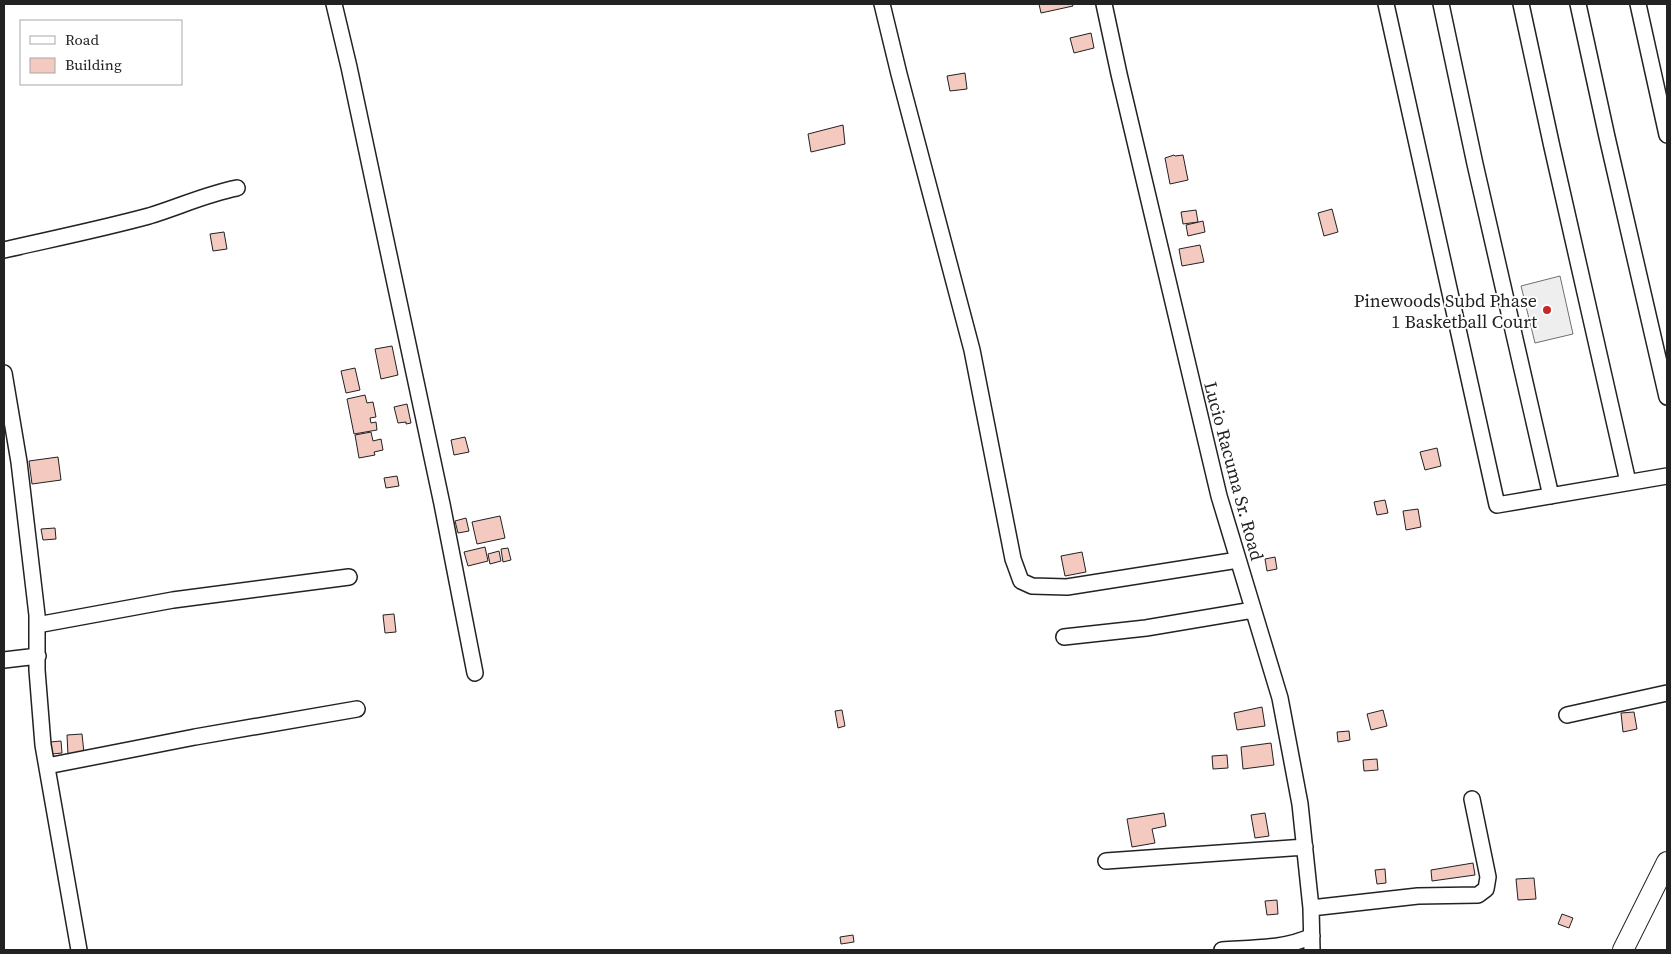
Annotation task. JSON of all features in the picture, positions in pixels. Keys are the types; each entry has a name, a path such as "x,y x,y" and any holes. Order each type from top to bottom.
{"main road":[{"path":"1623,950 1667,862"}],"street":[{"path":"334,4 431,455 475,673"},
{"path":"882,4 972,350 1013,559 1022,581 1032,586 1067,588 1238,560"},
{"name":"Lucio Racuma Sr. Road","path":"1104,4 1219,496 1280,698 1300,804 1311,908 1312,943"},
{"path":"1386,4 1497,505 1667,476"},
{"path":"1441,4 1475,164 1551,496"},
{"path":"1521,4 1628,482"},
{"path":"1578,4 1667,397"},
{"path":"1638,4 1667,135"},
{"path":"4,250 152,215 214,193 237,188"},
{"path":"4,373 19,462 32,564 43,745 79,950"},
{"path":"37,625 173,600 349,577"},
{"path":"1064,637 1146,628 1253,610"},
{"path":"4,660 38,656"},
{"path":"1567,715 1667,693"},
{"path":"47,766 195,737 357,709"},
{"path":"1311,908 1418,896 1478,895 1486,889 1488,877 1472,799"},
{"path":"1106,861 1305,847"},
{"path":"1222,950 1277,948 1300,942 1312,943"}],"shaded area":[{"name":"Pinewoods Subd Phase 1 Basketball Court","path":"1560,276 1573,334 1535,343 1521,286"}],"building":[{"path":"1039,4 1072,4 1073,6 1041,13"},
{"path":"1091,33 1094,48 1074,53 1070,38"},
{"path":"965,73 967,89 950,91 947,76"},
{"path":"843,125 845,144 811,152 808,134"},
{"path":"1183,155 1188,180 1170,184 1165,158"},
{"path":"1332,209 1338,232 1324,236 1318,213"},
{"path":"1196,210 1198,222 1183,224 1181,212"},
{"path":"1203,221 1205,232 1188,236 1186,225"},
{"path":"224,232 227,249 213,251 210,234"},
{"path":"1200,245 1204,262 1182,266 1179,249"},
{"path":"392,346 398,375 381,379 375,349"},
{"path":"355,368 360,390 346,393 341,371"},
{"path":"365,395 367,403 373,402 376,417 370,418 371,423 376,422 377,430 354,434 347,399"},
{"path":"407,404 411,423 398,423 394,407"},
{"path":"371,432 373,441 381,439 383,450 374,452 375,455 359,458 355,435"},
{"path":"465,437 469,452 454,455 451,440"},
{"path":"1437,448 1441,466 1425,470 1420,452"},
{"path":"58,457 61,480 32,484 29,461"},
{"path":"397,476 399,486 386,488 384,478"},
{"path":"1385,500 1388,513 1377,515 1374,502"},
{"path":"1418,509 1421,527 1406,530 1403,511"},
{"path":"500,516 505,538 477,544 472,522"},
{"path":"466,518 469,531 458,533 455,521"},
{"path":"55,528 56,539 43,540 41,529"},
{"path":"485,547 488,561 468,566 464,552"},
{"path":"508,548 511,560 503,562 501,549"},
{"path":"499,551 501,561 490,564 488,554"},
{"path":"1082,552 1086,572 1065,576 1061,556"},
{"path":"1275,557 1277,569 1267,571 1265,559"},
{"path":"394,614 396,632 385,633 383,615"},
{"path":"1262,707 1265,726 1237,730 1234,713"},
{"path":"842,710 845,726 838,728 835,711"},
{"path":"1383,710 1387,726 1371,730 1367,714"},
{"path":"1634,712 1637,729 1623,732 1621,713"},
{"path":"1349,731 1350,740 1338,742 1337,732"},
{"path":"82,734 84,753 68,755 67,735"},
{"path":"61,741 62,753 52,754 50,742"},
{"path":"1271,743 1274,765 1243,769 1241,747"},
{"path":"1227,755 1228,768 1213,769 1212,756"},
{"path":"1377,759 1378,770 1364,771 1363,760"},
{"path":"1164,813 1166,826 1152,829 1155,843 1132,847 1127,819"},
{"path":"1265,813 1269,836 1255,838 1251,815"},
{"path":"1473,863 1475,875 1432,881 1431,870"},
{"path":"1385,869 1386,883 1377,884 1375,870"},
{"path":"1534,878 1536,899 1518,900 1516,879"},
{"path":"1277,900 1278,914 1267,915 1265,901"},
{"path":"1562,914 1573,918 1569,928 1558,924"},
{"path":"853,935 854,942 841,944 840,937"}],"place":[{"name":"Pinewoods Subd Phase 1 Basketball Court","path":"1547,310"}]}
